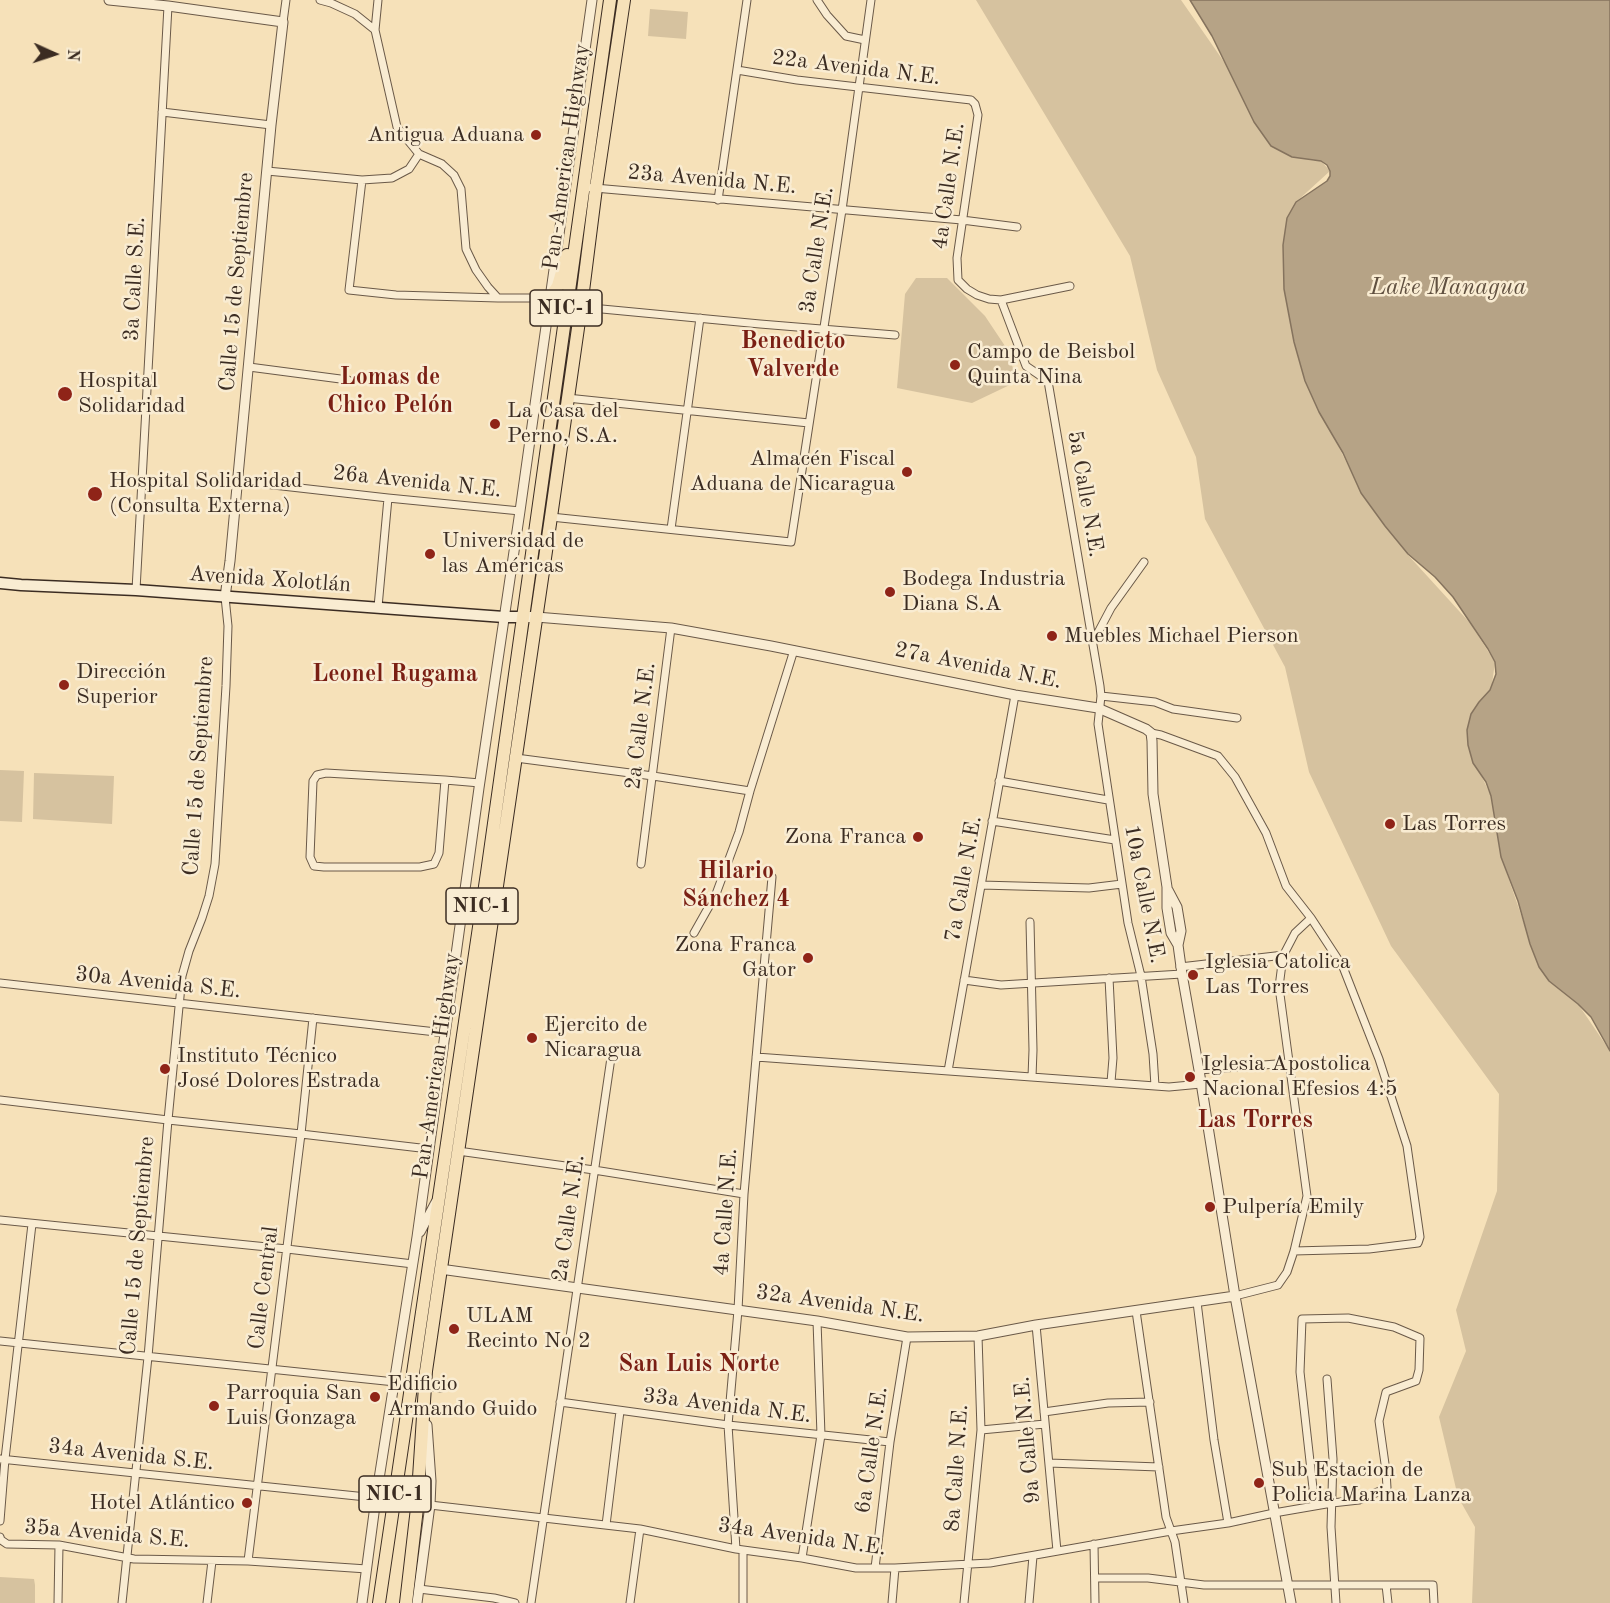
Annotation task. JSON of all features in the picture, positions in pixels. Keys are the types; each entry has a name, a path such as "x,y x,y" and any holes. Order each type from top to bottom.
{"highway":[{"name":"Pan-American Highway","path":"406,1603 417,1508 424,1386 581,307 590,188 610,0"},
{"name":"Pan-American Highway","path":"380,1603 522,617 590,188 624,0"},
{"path":"550,298 558,286 566,262 574,208 590,188"}],"main road":[{"name":"Avenida Xolotlán","path":"0,583 136,590 505,617 536,617"}],"street":[{"path":"109,0 153,2 283,22"},
{"name":"Calle 15 de Septiembre","path":"122,1603 148,1357 182,976 206,907 215,864 228,626 225,597 271,125 286,0"},
{"path":"320,0 355,14 375,30"},
{"path":"378,0 375,30 397,127 419,154 442,164 454,175 461,189 466,249 476,270 498,298"},
{"path":"362,1603 417,1237 592,0"},
{"path":"718,200 747,0"},
{"path":"817,0 846,36 865,40"},
{"name":"3a Calle N.E.","path":"671,529 791,542 842,210 871,0"},
{"name":"3a Calle S.E.","path":"136,590 168,6"},
{"name":"22a Avenida N.E.","path":"737,70 797,80 971,100"},
{"name":"4a Calle N.E.","path":"971,100 975,104 978,115 957,258 958,280 977,295 1001,300"},
{"path":"162,112 271,125"},
{"path":"267,171 362,180 392,178 409,169 419,154"},
{"path":"362,180 349,290 396,295 550,298"},
{"name":"23a Avenida N.E.","path":"590,188 962,220 1017,227"},
{"path":"1001,300 1070,286"},
{"name":"5a Calle N.E.","path":"1001,300 1026,366 1048,381 1093,642 1101,696 1098,708"},
{"path":"581,307 895,335"},
{"path":"551,517 671,529 700,318"},
{"path":"249,367 348,380"},
{"path":"567,398 808,423"},
{"name":"26a Avenida N.E.","path":"238,482 520,511"},
{"path":"378,607 388,498"},
{"path":"1093,642 1111,608 1144,562"},
{"name":"27a Avenida N.E.","path":"536,617 671,627 1098,708 1146,729 1150,733 1218,756 1235,777 1266,834 1286,886 1311,918 1343,967 1379,1059 1407,1146 1420,1237 1418,1243 1370,1249 1294,1251"},
{"name":"2a Calle N.E.","path":"641,864 671,627"},
{"path":"694,933 716,894 739,832 794,650"},
{"name":"7a Calle N.E.","path":"948,1071 1015,694"},
{"path":"1101,696 1155,702 1173,709 1237,718"},
{"name":"10a Calle N.E.","path":"1098,708 1098,724 1114,840 1128,923 1141,976 1154,1054 1155,1086"},
{"path":"1150,733 1153,794 1167,888 1171,933 1178,945 1234,1296 1291,1603"},
{"path":"516,758 750,791"},
{"path":"445,780 440,853 434,864 420,867 314,866 310,857 313,781 317,775 326,773 445,780 480,783"},
{"path":"999,781 1108,800"},
{"path":"992,821 1114,840"},
{"name":"4a Calle N.E.","path":"743,1603 728,1425 738,1310 744,1194 771,877"},
{"path":"981,885 1089,888 1122,884"},
{"path":"1234,1296 1278,1284 1287,1272 1307,1196 1279,987 1284,955 1296,933 1311,918"},
{"path":"1030,922 1032,1077"},
{"path":"964,980 1001,985 1141,976 1284,955"},
{"path":"1109,978 1113,1058 1111,1082"},
{"name":"30a Avenida S.E.","path":"0,983 445,1033"},
{"name":"Calle Central","path":"248,1561 273,1370 313,1018"},
{"name":"2a Calle N.E.","path":"531,1603 612,1051"},
{"path":"756,1057 1169,1087 1201,1084"},
{"path":"1198,1070 1289,1063"},
{"path":"0,1100 429,1149"},
{"path":"458,1151 744,1194"},
{"path":"417,1237 440,1194"},
{"path":"0,1220 413,1264"},
{"path":"0,1521 3,1459 32,1224"},
{"name":"32a Avenida N.E.","path":"440,1269 817,1321 907,1337 978,1336 1036,1325 1234,1296"},
{"path":"1197,1302 1214,1440 1228,1523"},
{"path":"1136,1311 1166,1517 1175,1542 1184,1603"},
{"name":"34a Avenida N.E.","path":"430,1505 640,1529 740,1549 856,1568 967,1565 1033,1556 1359,1500 1388,1488 1379,1421 1386,1392 1416,1381 1419,1370 1420,1338 1394,1327 1348,1318 1302,1319 1300,1372 1315,1506"},
{"path":"802,1558 820,1435 817,1321"},
{"name":"9a Calle N.E.","path":"1036,1325 1057,1551"},
{"name":"8a Calle N.E.","path":"964,1603 981,1430 978,1336"},
{"name":"6a Calle N.E.","path":"875,1568 890,1442 907,1337"},
{"path":"0,1341 395,1382"},
{"path":"1327,1379 1333,1459 1331,1527 1336,1603"},
{"path":"424,1386 441,1388"},
{"name":"NIC-1","path":"424,1386 430,1505"},
{"name":"33a Avenida N.E.","path":"561,1402 728,1425 890,1442"},
{"path":"1044,1412 1108,1403 1150,1402"},
{"path":"606,1525 620,1411"},
{"path":"981,1430 1045,1424"},
{"name":"34a Avenida S.E.","path":"3,1459 257,1486"},
{"path":"1049,1463 1159,1467"},
{"path":"257,1486 376,1498"},
{"path":"417,1603 430,1505"},
{"path":"630,1603 640,1529"},
{"name":"35a Avenida S.E.","path":"0,1538 7,1544 59,1545 126,1558 248,1561 367,1569"},
{"path":"1094,1544 1095,1603"},
{"path":"58,1603 59,1545"},
{"path":"1029,1603 1033,1556"},
{"path":"207,1603 212,1561"},
{"path":"892,1603 895,1568"},
{"path":"1095,1578 1148,1578 1204,1585 1433,1585 1434,1603"},
{"path":"1386,1585 1388,1603"},
{"path":"419,1589 494,1598 515,1603"}],"shaded area":[{"path":"976,0 1181,0 1229,69 1261,131 1308,160 1321,161 1330,171 1296,202 1305,381 1357,483 1408,555 1470,623 1495,662 1480,773 1491,796 1507,874 1539,967 1578,1004 1610,1051 1610,1603 1472,1603 1475,1527 1458,1497 1439,1417 1466,1351 1456,1310 1497,1191 1499,1094 1391,946 1309,772 1285,667 1205,519 1196,457 1157,370 1130,256"},
{"path":"650,9 688,12 686,39 648,36"},
{"path":"916,278 947,278 985,316 1009,352 1016,382 972,403 897,388 905,294"},
{"path":"0,770 24,771 22,822 0,821"},
{"path":"34,773 114,776 112,824 33,819"},
{"path":"0,1577 34,1579 35,1603 0,1603"}],"water":[{"name":"Lake Managua","path":"1190,0 1610,0 1610,1051 1591,1017 1549,981 1539,967 1501,857 1491,796 1486,782 1473,763 1467,730 1471,714 1490,690 1496,674 1495,662 1453,597 1435,577 1408,554 1361,493 1305,381 1294,342 1284,289 1283,245 1287,218 1296,202 1327,181 1330,171 1321,161 1292,157 1271,146 1254,122 1212,36"}],"place":[{"name":"Antigua Aduana","path":"536,135"},
{"name":"Campo de Beisbol Quinta Nina","path":"955,365"},
{"name":"Hospital Solidaridad","path":"65,394"},
{"name":"La Casa del Perno, S.A.","path":"495,424"},
{"name":"Almacén Fiscal Aduana de Nicaragua","path":"907,472"},
{"name":"Hospital Solidaridad (Consulta Externa)","path":"95,494"},
{"name":"Universidad de las Américas","path":"430,554"},
{"name":"Bodega Industria Diana S.A","path":"890,592"},
{"name":"Muebles Michael Pierson","path":"1052,636"},
{"name":"Dirección Superior","path":"64,685"},
{"name":"Las Torres","path":"1390,824"},
{"name":"Zona Franca","path":"918,837"},
{"name":"Zona Franca Gator","path":"808,958"},
{"name":"Iglesia Catolica Las Torres","path":"1193,975"},
{"name":"Ejercito de Nicaragua","path":"532,1038"},
{"name":"Instituto Técnico José Dolores Estrada","path":"165,1069"},
{"name":"Iglesia Apostolica Nacional Efesios 4:5","path":"1190,1077"},
{"name":"Pulpería Emily","path":"1210,1207"},
{"name":"ULAM Recinto No 2","path":"454,1329"},
{"name":"Edificio Armando Guido","path":"375,1397"},
{"name":"Parroquia San Luis Gonzaga","path":"214,1406"},
{"name":"Sub Estacion de Policia Marina Lanza","path":"1259,1483"},
{"name":"Hotel Atlántico","path":"247,1503"}],"district":[{"name":"Benedicto Valverde","path":"793,356"},
{"name":"Lomas de Chico Pelón","path":"390,392"},
{"name":"Leonel Rugama","path":"395,675"},
{"name":"Hilario Sánchez 4","path":"736,886"},
{"name":"Las Torres","path":"1255,1121"},
{"name":"San Luis Norte","path":"699,1365"}]}
